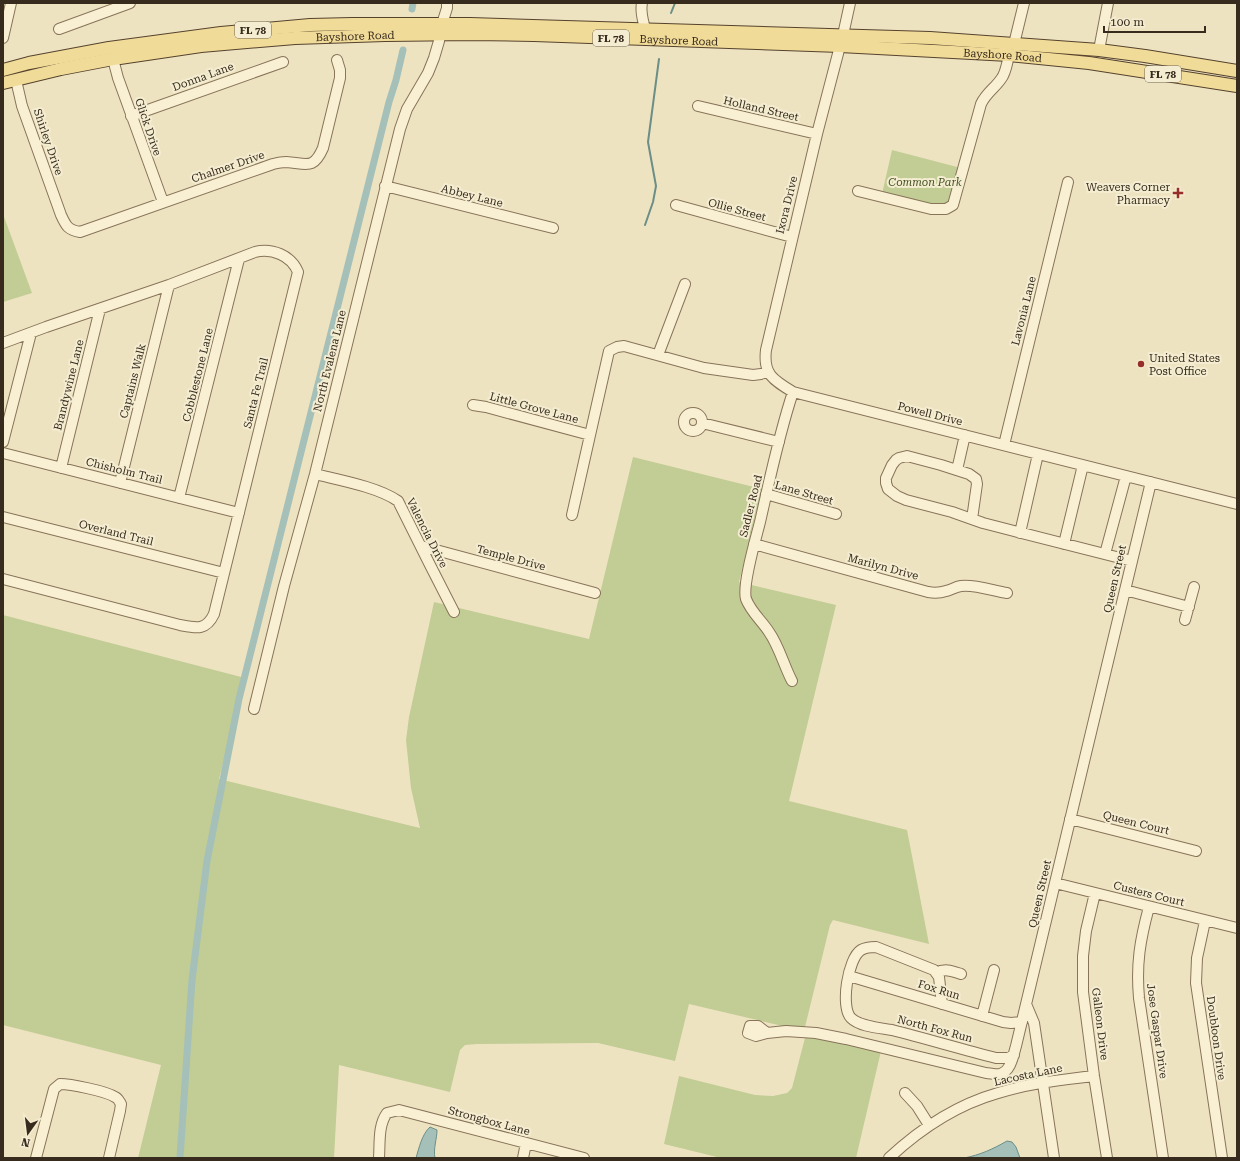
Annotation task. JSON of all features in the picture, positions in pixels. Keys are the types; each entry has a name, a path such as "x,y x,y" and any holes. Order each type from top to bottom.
{"main road":[{"name":"Bayshore Road","path":"3,70 26,64 109,48 221,33 317,25 441,29 534,35 697,42 856,41 940,43 947,40 1237,86"},
{"name":"Bayshore Road","path":"3,83 61,69 201,46 295,38 441,29 646,28 841,41 1012,50 1099,50 1237,71"},
{"path":"16,80 17,75 26,64"},
{"path":"1196,64 1237,65"}],"street":[{"path":"3,38 11,3"},
{"path":"58,29 130,3"},
{"name":"North Evalena Lane","path":"254,709 284,586 315,474 400,129 407,109 428,73 434,58 447,3"},
{"path":"642,3 641,12 646,28"},
{"name":"Ixora Drive","path":"767,371 765,359 766,350 792,237 850,3"},
{"path":"858,191 930,209 946,209 953,205 981,104 984,97 1001,80 1004,74 1024,3"},
{"path":"1099,50 1108,3"},
{"name":"Glick Drive","path":"113,60 118,78 163,202"},
{"name":"Chalmer Drive","path":"60,211 65,225 72,230 80,232 273,164 286,162 306,165 314,163 319,157 323,148 340,78 340,70 336,60"},
{"name":"Donna Lane","path":"132,116 283,62"},
{"name":"Shirley Drive","path":"16,80 22,106 60,211"},
{"name":"Holland Street","path":"698,106 817,134"},
{"name":"Lavonia Lane","path":"1004,445 1068,182"},
{"name":"Abbey Lane","path":"385,186 553,228"},
{"name":"Ollie Street","path":"676,206 792,237"},
{"name":"Santa Fe Trail","path":"3,343 169,285 263,250 270,251 290,259 296,265 298,272 214,614 211,621 204,626 196,628 180,625 3,579"},
{"name":"Cobblestone Lane","path":"179,498 239,259"},
{"path":"685,284 658,355 704,368 753,375 761,374 767,371"},
{"name":"Captains Walk","path":"120,483 169,285"},
{"name":"Brandywine Lane","path":"61,468 100,309"},
{"path":"3,442 31,333"},
{"name":"Little Grove Lane","path":"572,515 609,351 617,347 624,346 658,355"},
{"name":"Powell Drive","path":"767,371 773,379 793,392 1237,504"},
{"name":"Sadler Road","path":"792,682 774,641 751,608 746,598 746,580 779,442 793,392"},
{"name":"Little Grove Lane","path":"473,405 590,434"},
{"path":"702,423 779,442"},
{"path":"957,470 965,435"},
{"name":"Chisholm Trail","path":"3,453 239,513"},
{"path":"1020,533 1038,454"},
{"path":"972,519 977,490 976,479 969,474 907,456 899,458 892,464 886,478 886,483 890,492 906,500 952,512 972,519 1020,533 1132,561"},
{"path":"1064,544 1083,466"},
{"name":"Valencia Drive","path":"315,474 377,491 398,501 454,612"},
{"path":"1105,554 1126,476"},
{"name":"Queen Street","path":"767,1033 786,1031 816,1033 986,1073 998,1075 1006,1072 1014,1055 1152,482"},
{"name":"Lane Street","path":"766,494 836,514"},
{"name":"Overland Trail","path":"3,517 224,572"},
{"name":"Marilyn Drive","path":"754,544 928,592 946,592 961,586 969,586 1007,593"},
{"name":"Temple Drive","path":"421,546 595,593"},
{"path":"1185,620 1194,587"},
{"path":"1125,590 1189,607"},
{"name":"Queen Court","path":"1070,819 1196,851"},
{"name":"Custers Court","path":"1055,883 1237,928"},
{"name":"Galleon Drive","path":"1095,894 1086,931 1082,976 1085,1013 1107,1158"},
{"name":"Jose Gaspar Drive","path":"1149,907 1139,950 1138,981 1139,998 1162,1158"},
{"name":"Doubloon Drive","path":"1205,921 1197,958 1196,983 1222,1158"},
{"path":"849,976 855,957 860,950 869,947 876,947 934,970 939,977 942,1004"},
{"path":"936,973 941,970 946,970 961,974"},
{"path":"982,1016 994,970"},
{"name":"Fox Run","path":"849,976 982,1016 1011,1023 1022,1022"},
{"name":"North Fox Run","path":"849,976 846,1010 852,1019 862,1024 892,1030 996,1058 1008,1058 1014,1055"},
{"path":"1026,1004 1034,1023 1054,1158"},
{"name":"Lacosta Lane","path":"889,1158 929,1125 982,1098 1019,1087 1094,1076"},
{"path":"36,1158 54,1090 60,1084 67,1084 109,1094 117,1097 121,1104 109,1158"},
{"path":"905,1093 917,1106 929,1125"},
{"name":"Strongbox Lane","path":"379,1158 381,1125 383,1118 387,1112 399,1110 584,1158"},
{"path":"523,1158 526,1143"}],"green space":[{"name":"Common Park","path":"892,150 961,168 953,197 944,207 882,194"},
{"path":"3,214 32,293 3,302"},
{"path":"633,457 762,489 739,582 836,605 789,801 907,830 929,944 833,920 830,925 804,1031 689,1004 675,1061 598,1043 465,1045 460,1050 450,1092 339,1065 334,1158 138,1158 161,1065 3,1025 3,615 245,678 219,779 420,828 411,788 406,740 409,717 434,602 589,639"},
{"path":"806,1034 881,1051 856,1158 721,1158 664,1144 679,1076 755,1095 773,1096 787,1093 792,1088"}],"water":[{"path":"430,1127 437,1130 434,1151 435,1158 416,1158 423,1137"},
{"path":"1007,1141 1012,1142 1016,1147 1020,1158 964,1158 997,1147"}],"waterway":[{"path":"412,9 413,3"},
{"path":"671,13 675,3"},
{"path":"180,1158 192,980 207,861 239,699 403,50"},
{"path":"645,225 653,202 656,186 648,142 659,59"}],"place":[{"name":"Weavers Corner Pharmacy","path":"1178,193"},
{"name":"United States Post Office","path":"1141,364"}]}
